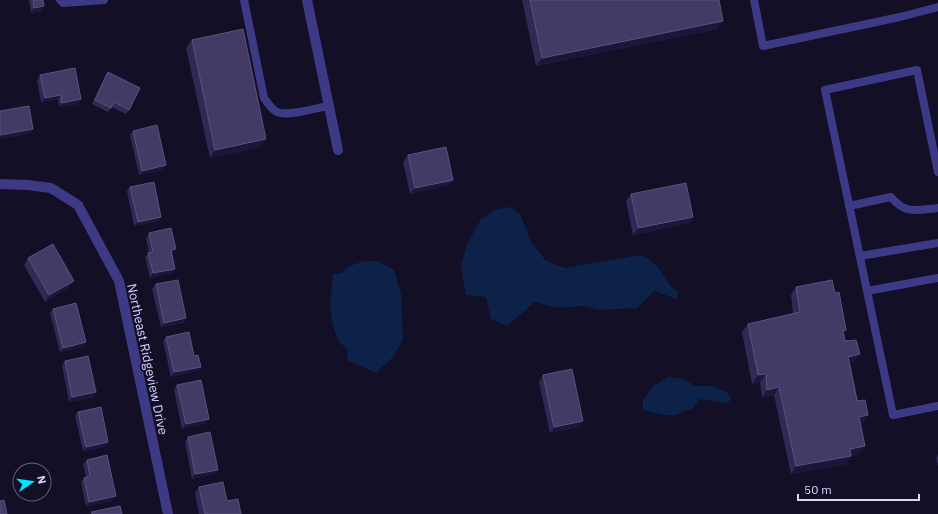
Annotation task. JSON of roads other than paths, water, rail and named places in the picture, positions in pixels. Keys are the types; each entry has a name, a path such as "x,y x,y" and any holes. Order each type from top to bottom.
{"street":[{"path":"307,0 338,150"},
{"name":"Northeast Ridgeview Drive","path":"0,184 51,188 78,205 119,281 168,514"}],"lane":[{"path":"60,0 64,3 104,0"},
{"path":"244,0 264,98 270,106 278,112 286,114 328,106"},
{"path":"754,0 763,46 900,17 938,7"},
{"path":"938,172 917,70 825,90 893,415 938,406"},
{"path":"849,206 891,197 897,204 908,210 938,208"},
{"path":"860,256 938,242"},
{"path":"867,291 938,278"}],"water":[{"path":"510,207 520,214 532,243 546,261 566,268 641,255 651,260 665,277 670,286 677,291 677,299 654,291 637,308 600,310 583,306 557,308 535,302 507,326 491,319 486,297 466,295 461,268 466,246 481,219 497,209"},
{"path":"364,261 377,261 394,270 401,294 403,340 392,358 376,373 347,360 348,351 338,339 331,315 331,290 333,274 342,273 347,267"},
{"path":"668,377 683,379 695,386 712,386 727,392 731,398 729,402 725,403 700,399 691,410 683,411 676,415 664,415 643,410 643,400 652,387"}]}
